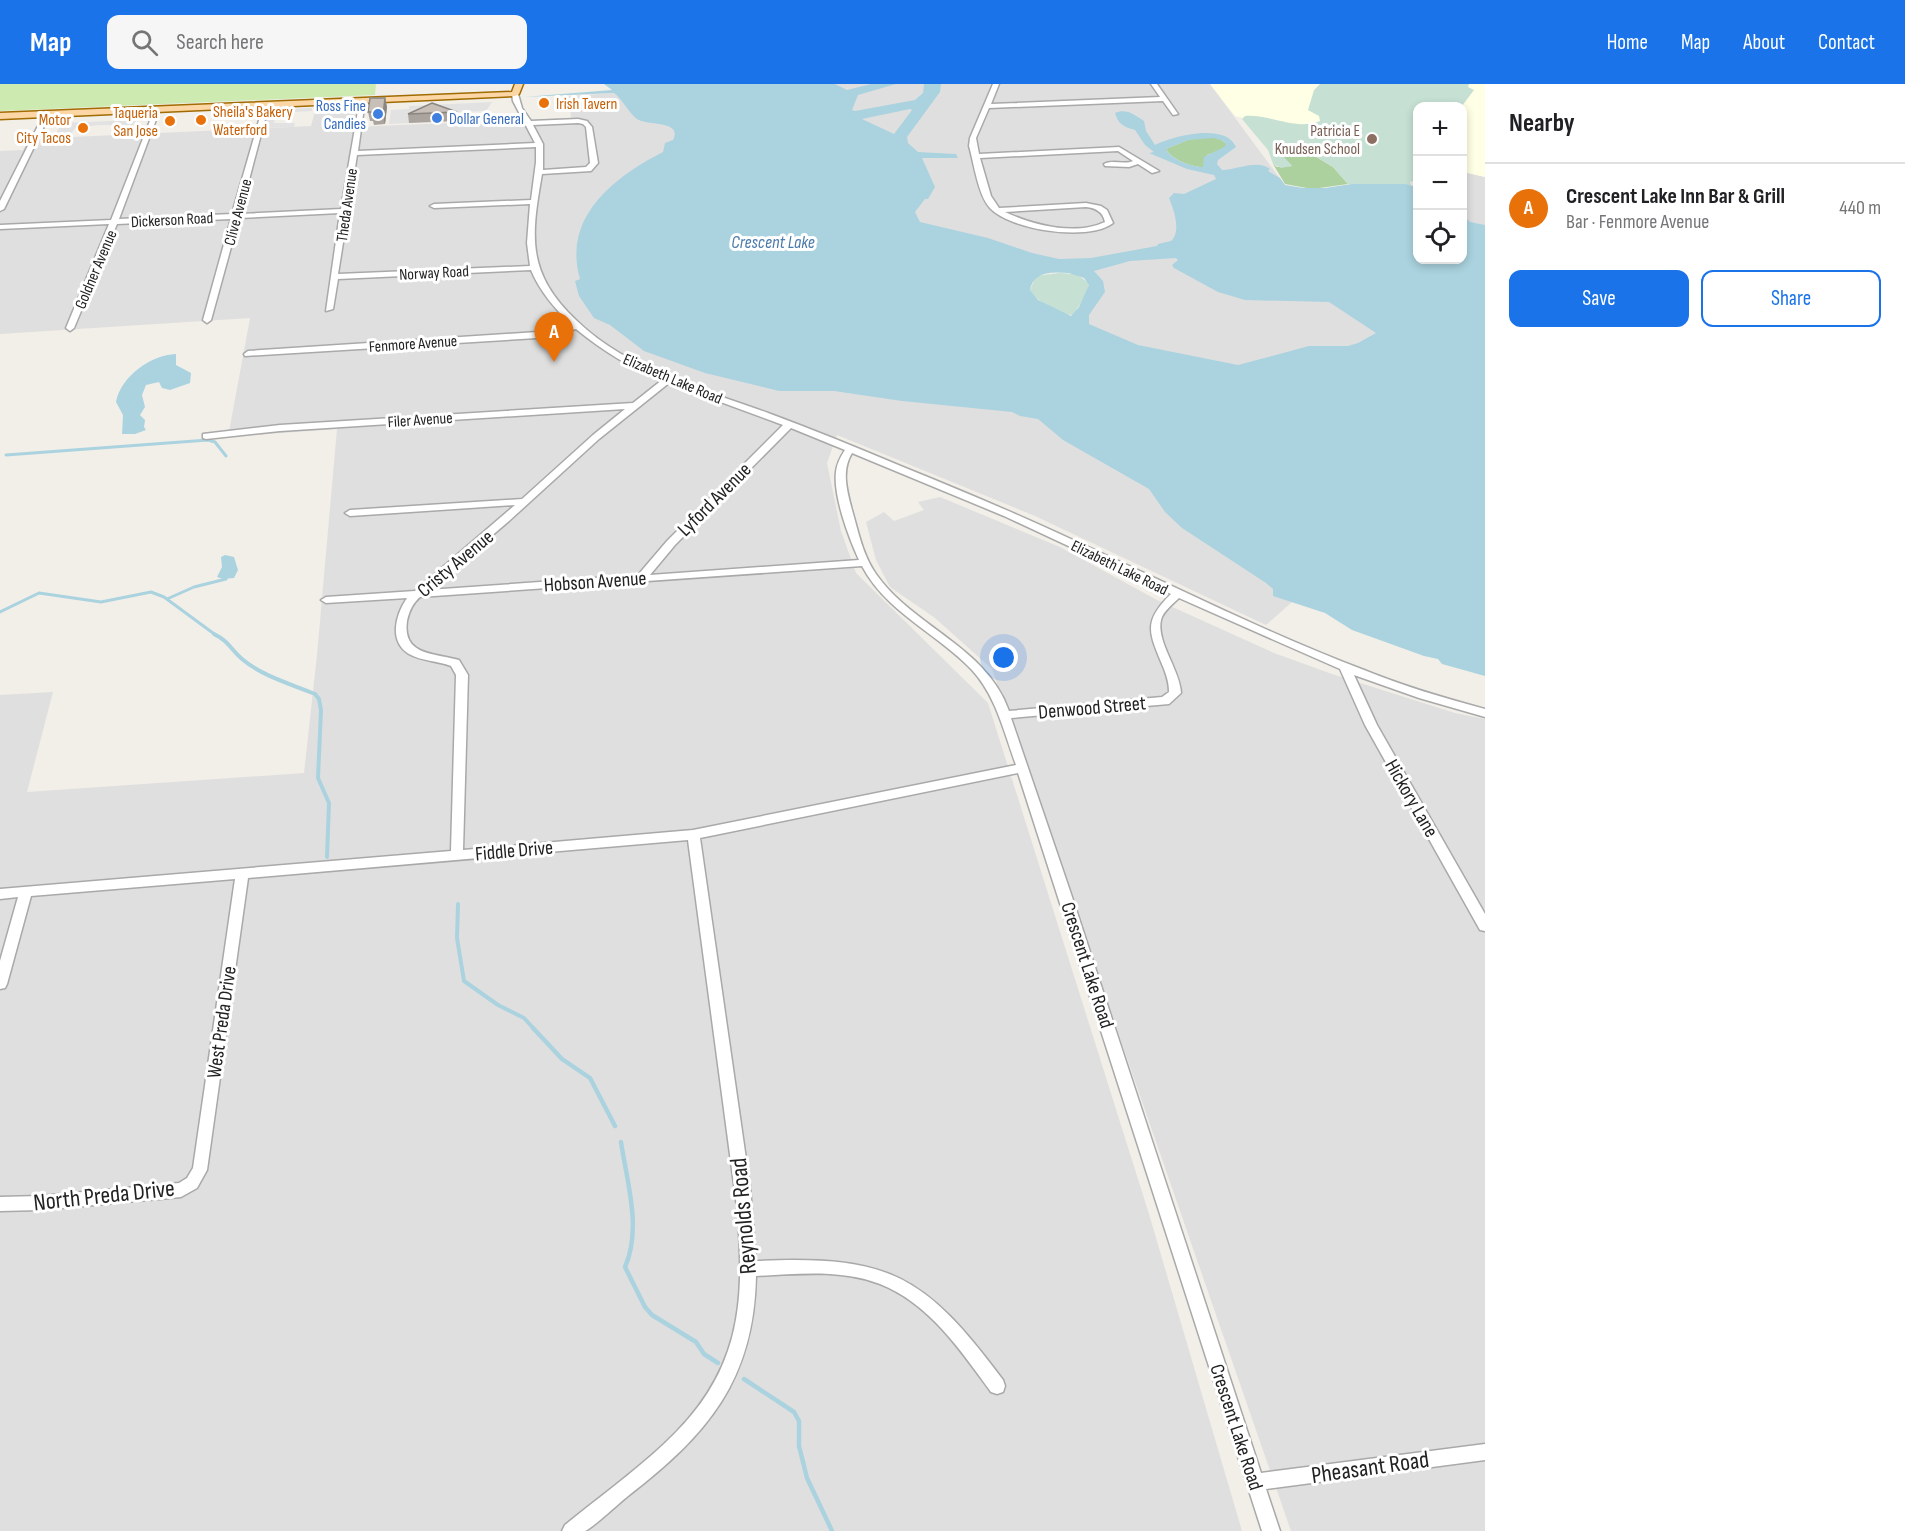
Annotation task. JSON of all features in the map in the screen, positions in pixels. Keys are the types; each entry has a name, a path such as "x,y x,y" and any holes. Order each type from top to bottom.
{"main road":[{"path":"0,116 515,94 519,84"}],"street":[{"path":"996,84 973,138 976,156 992,207 1006,216 1028,224 1070,229 1104,226 1109,223 1105,212 1097,206 998,210"},
{"path":"1154,84 1175,114"},
{"name":"Elizabeth Lake Road","path":"515,94 517,106 529,123 539,145 531,249 533,268 548,296 577,326 623,358 669,379 789,424 1042,529 1177,594 1345,668 1417,693 1485,712"},
{"path":"986,106 1164,99"},
{"name":"Theda Avenue","path":"329,309 362,100"},
{"name":"Clive Avenue","path":"207,320 266,104"},
{"name":"Goldner Avenue","path":"70,328 158,109"},
{"path":"0,209 47,114"},
{"path":"529,123 578,121 585,122 589,127 594,163 588,169 538,172"},
{"path":"354,153 539,145"},
{"path":"976,156 1119,149 1155,171"},
{"path":"1108,164 1129,165 1138,161"},
{"path":"434,206 535,202"},
{"name":"Dickerson Road","path":"0,227 344,211"},
{"name":"Norway Road","path":"334,277 533,268"},
{"name":"Fenmore Avenue","path":"249,354 537,335 577,326"},
{"name":"Cristy Avenue","path":"457,855 463,738 462,675 455,663 446,659 422,656 408,649 402,636 401,624 405,607 596,437 669,379"},
{"name":"Filer Avenue","path":"206,436 291,427 635,406"},
{"name":"Lyford Avenue","path":"642,577 671,543 789,424"},
{"name":"Crescent Lake Road","path":"850,449 843,460 840,477 864,563 873,578 892,599 981,671 992,686 1005,715 1271,1531"},
{"path":"350,513 525,502"},
{"name":"Hobson Avenue","path":"326,600 864,563"},
{"name":"Denwood Street","path":"1005,715 1165,701 1175,693 1175,684 1157,632 1156,621 1162,609 1177,594"},
{"name":"Hickory Lane","path":"1345,668 1371,725 1485,926"},
{"name":"Fiddle Drive","path":"0,894 693,835 788,819 958,779 1023,768"},
{"name":"Reynolds Road","path":"571,1531 643,1476 687,1434 719,1392 735,1356 745,1317 749,1269 741,1174 693,835"},
{"name":"West Preda Drive","path":"200,1170 242,873"},
{"path":"0,984 26,892"},
{"name":"North Preda Drive","path":"0,1204 40,1203 181,1190 192,1183 200,1170"},
{"path":"749,1269 833,1268 881,1278 917,1297 945,1319 997,1386"},
{"name":"Pheasant Road","path":"1255,1482 1485,1452"}],"shaded area":[{"path":"788,84 1210,84 1318,230 1445,392 1071,388 1335,564 1266,625 1035,516 837,435 827,463 841,531 856,573 988,703 1149,1214 1242,1531 0,1531 0,695 53,692 27,792 304,773 337,429 228,437 250,318 0,334 0,151 23,150 29,139 311,126 316,108 356,106 353,127 571,118 569,96 614,93 741,106 761,150 655,293 861,358 1070,387 1093,265 891,271 842,134 824,95"},
{"name":"Patricia E Knudsen School","path":"1210,84 1485,84 1485,177 1467,173 1467,102 1413,102 1413,160 1235,116"},
{"path":"1320,84 1469,84 1468,87 1474,90 1465,102 1413,102 1413,181 1410,182 1411,185 1348,184 1333,167 1308,152 1296,149 1278,150 1292,166 1281,168 1273,164 1268,150 1242,119 1245,116 1255,116 1301,124 1320,121 1319,116 1308,110 1314,90"},
{"path":"492,102 486,111 410,114 409,123 389,124 391,110 409,109 409,106"},
{"path":"312,108 312,111 276,113 274,123 295,123 294,127 264,128 268,112"},
{"path":"136,120 132,129 119,130 120,125 99,125 75,128 71,134 56,134 61,123"},
{"path":"1467,173 1485,177 1485,340 1463,264 1467,264"},
{"path":"1059,273 1076,274 1089,283 1088,292 1073,315 1061,313 1049,307 1030,290 1036,276"},
{"path":"940,497 1060,547 1157,600 1274,653 1455,713 1485,719 1485,1531 1291,1531 992,669 935,618 890,587 876,560 866,522 884,512 894,521 924,510 918,502"}],"green space":[{"path":"0,84 376,84 375,95 0,111"},
{"path":"1218,139 1227,145 1224,149 1207,155 1203,167 1183,162 1166,149 1188,140"},
{"path":"1300,149 1308,152 1333,167 1348,184 1312,189 1285,184 1273,164 1277,167 1292,166 1277,151"}],"water":[{"name":"Crescent Lake","path":"604,84 835,84 847,90 871,84 896,84 858,95 852,110 855,111 915,100 923,93 924,84 941,84 940,92 907,137 908,143 918,152 956,154 958,158 922,158 935,187 928,199 925,199 915,212 920,222 988,238 1032,253 1059,259 1091,258 1157,246 1171,241 1176,226 1169,198 1174,193 1184,194 1216,179 1214,175 1187,169 1149,153 1154,152 1145,145 1135,130 1118,120 1115,113 1123,111 1144,121 1146,131 1155,145 1173,138 1198,133 1222,135 1230,139 1236,147 1218,160 1217,164 1222,170 1253,165 1265,166 1285,185 1303,188 1352,184 1413,186 1413,264 1467,264 1467,219 1470,222 1485,225 1485,676 1442,664 1438,659 1352,630 1325,613 1273,596 1273,589 1266,583 1182,528 1165,512 1149,489 1063,440 1038,419 1012,412 902,401 834,391 779,391 705,373 644,351 610,325 594,318 579,296 575,281 580,279 576,257 578,237 585,218 596,202 627,174 663,152 665,143 673,140 675,134 673,129 669,126 637,119 614,93 524,97 612,90","holes":["912,110 894,134 862,119","1214,138 1224,141 1226,146 1204,157 1203,167 1177,160 1166,149 1188,140","1176,258 1178,260 1172,265 1174,268 1218,292 1245,300 1329,302 1376,333 1348,346 1309,346 1238,365 1138,345 1089,324 1089,315 1105,292 1103,281 1094,271 1130,261","1050,273 1069,273 1084,278 1089,285 1079,307 1071,316 1038,300 1030,290 1035,279 1040,276"]},
{"path":"176,354 176,365 191,373 190,383 170,390 162,388 159,382 146,385 142,395 145,407 140,415 145,420 146,430 135,434 122,434 123,415 116,402 124,384 147,363 166,355"},
{"path":"225,555 234,557 238,570 234,578 217,577 222,567 221,557"}],"building":[{"path":"370,98 385,98 383,115 372,116 372,112 368,112"},
{"path":"432,103 457,112 408,114"}],"waterway":[{"path":"6,455 208,440 215,442 226,456"},
{"path":"167,599 194,587 226,579"},
{"path":"0,612 39,593 101,602 151,592 164,597 217,636"},
{"path":"217,636 258,670 315,694 319,699 321,710 318,778 329,803 327,857"},
{"path":"458,904 457,938 464,981 498,1005 524,1018 535,1030"},
{"path":"533,1028 562,1059 590,1078 615,1126"},
{"path":"621,1142 633,1221 630,1252 625,1267 645,1307 652,1315 696,1342 704,1354 718,1363"},
{"path":"744,1379 794,1412 799,1421 799,1446 807,1478 832,1531"}],"place":[{"name":"Irish Tavern","path":"544,103"},
{"name":"Ross Fine Candies","path":"378,114"},
{"name":"Dollar General","path":"437,118"},
{"name":"Sheila's Bakery Waterford","path":"201,120"},
{"name":"Taqueria San Jose","path":"170,121"},
{"name":"Motor City Tacos","path":"83,128"},
{"name":"Patricia E Knudsen School","path":"1372,139"},
{"name":"Crescent Lake Inn Bar & Grill","path":"554,362"}]}
